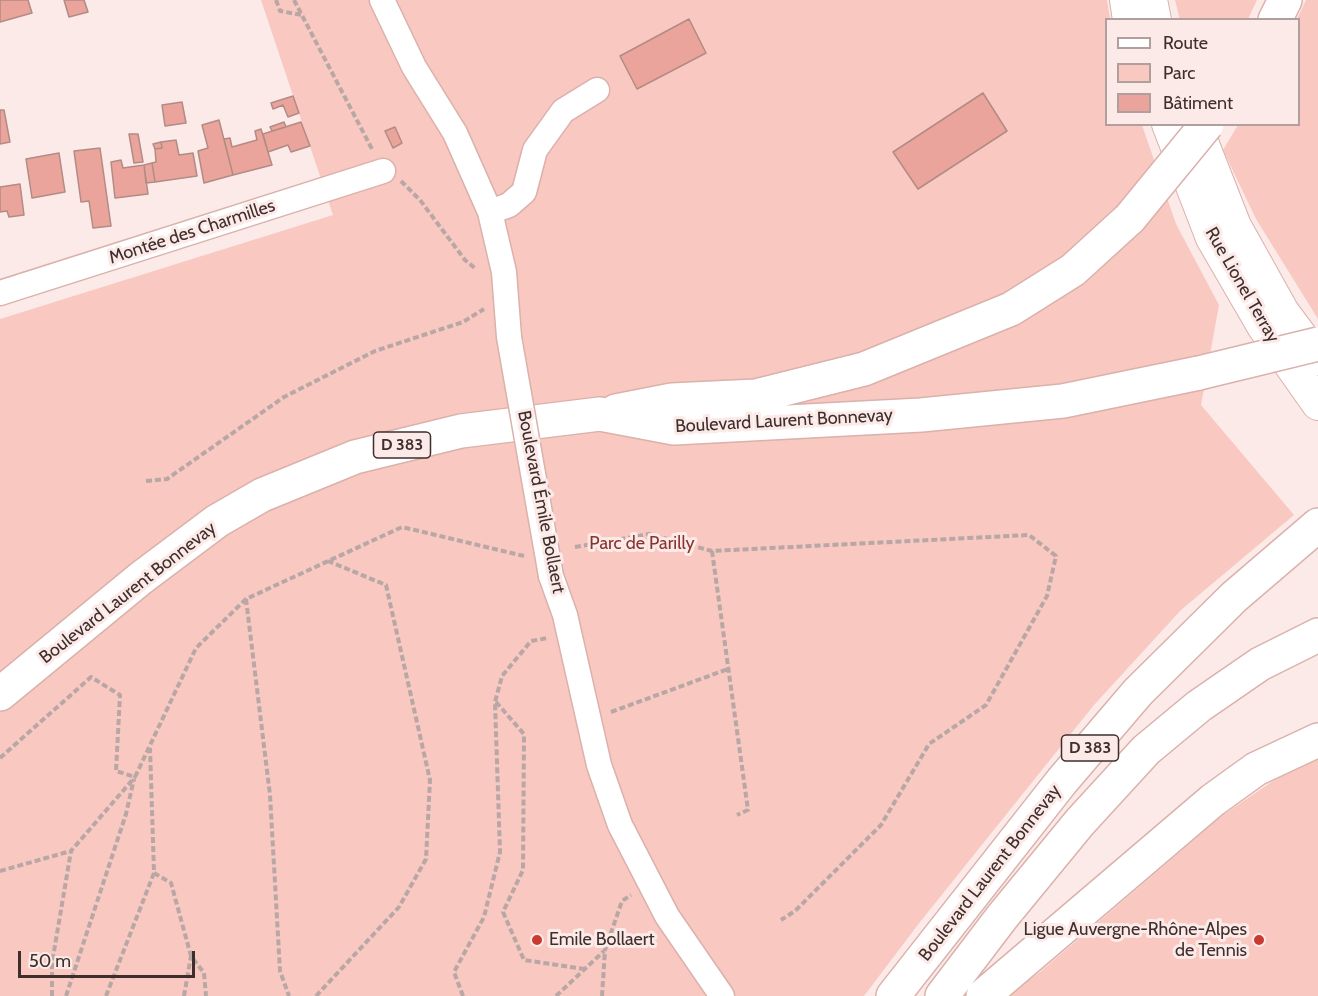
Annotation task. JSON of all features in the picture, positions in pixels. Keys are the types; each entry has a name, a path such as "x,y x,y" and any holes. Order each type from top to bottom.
{"highway":[{"path":"1276,18 1285,0"},
{"path":"600,414 672,400 756,396 864,369 1011,309 1073,270 1130,218 1205,126"},
{"name":"Boulevard Laurent Bonnevay","path":"0,694 141,578 217,521 262,495 355,457 461,431 600,414 674,428 921,415 1062,401 1199,373 1318,344"},
{"name":"Boulevard Laurent Bonnevay","path":"894,996 1055,790 1138,692 1234,597 1317,525"},
{"path":"942,996 1037,874 1146,750 1199,706 1260,664 1318,635"},
{"path":"983,996 1213,800 1256,769 1318,741"}],"main road":[{"path":"1126,0 1129,18"},
{"path":"1151,0 1155,18"},
{"name":"Rue Lionel Terray","path":"1169,126 1212,238 1263,326 1318,404"},
{"name":"Rue Lionel Terray","path":"1196,126 1235,226 1283,312 1318,359"}],"street":[{"name":"Boulevard Émile Bollaert","path":"382,0 414,67 455,134 489,212 504,272 509,337 551,576 570,635 599,765 620,825 649,884 722,996"},
{"path":"489,212 510,205 524,192 535,150 562,111 597,90"},
{"name":"Montée des Charmilles","path":"0,292 383,171"}],"path":[{"path":"276,0 280,11 302,15"},
{"path":"294,0 383,171 406,183 465,260 476,269"},
{"path":"146,481 167,479 284,397 375,351 463,322 492,303"},
{"path":"66,996 126,814 135,777 196,648 246,599 402,527 525,556"},
{"path":"575,547 649,534 712,551 1029,535 1056,556 1047,596 986,705 929,744 881,825 795,911 782,920"},
{"path":"712,551 748,810 736,815"},
{"path":"316,996 399,907 426,859 430,780 386,585 327,561"},
{"path":"246,599 270,795 280,971 289,996"},
{"path":"463,996 454,972 484,917 500,852 495,702 502,676 531,641 570,635"},
{"path":"587,718 728,669"},
{"path":"0,758 91,677 120,695 116,771 135,777"},
{"path":"495,702 524,734 522,870 503,912 524,960 584,969"},
{"path":"106,996 154,873 150,746"},
{"path":"52,996 52,963 71,851 135,777"},
{"path":"0,871 71,851"},
{"path":"154,873 171,883 191,956 204,973 206,996"},
{"path":"602,996 605,950 622,901 649,884"},
{"path":"556,996 605,950"},
{"path":"184,996 191,956"}],"green space":[{"name":"Parc de Parilly","path":"261,0 1107,0 1110,18 1105,18 1105,126 1142,126 1176,224 1219,305 1201,405 1294,515 1181,610 1094,705 920,922 864,996 0,996 0,319 333,215"},
{"path":"1175,0 1257,0 1248,18 1180,18"},
{"path":"1306,0 1318,0 1318,319 1256,219 1223,150 1237,126 1300,126 1300,18 1297,18"},
{"path":"1318,758 1318,996 1007,996 1040,972 1223,815 1273,781"}],"building":[{"path":"0,0 28,0 32,13 0,22"},
{"path":"64,0 84,0 88,12 69,17"},
{"path":"689,19 706,53 637,89 620,56"},
{"path":"983,93 1007,131 918,189 893,152"},
{"path":"293,96 299,113 288,117 283,105 273,109 271,103"},
{"path":"182,102 186,123 165,126 162,105"},
{"path":"0,110 4,110 10,142 0,144"},
{"path":"219,120 233,175 204,183 198,151 208,148 202,125"},
{"path":"284,122 286,127 272,131 270,127"},
{"path":"301,122 310,146 291,152 288,145 268,152 263,134"},
{"path":"395,127 402,143 393,148 385,131"},
{"path":"261,129 272,165 233,175 224,139 230,138 232,147 257,140 255,131"},
{"path":"129,134 138,134 143,162 134,163"},
{"path":"176,140 179,155 193,153 197,176 155,182 152,163 156,162 155,149 162,148 161,142"},
{"path":"161,142 162,148 155,149 153,144"},
{"path":"100,148 111,226 93,228 89,201 81,202 74,151"},
{"path":"59,153 65,192 32,198 26,159"},
{"path":"121,160 123,168 144,165 148,194 115,198 111,162"},
{"path":"152,163 155,182 146,183 144,165"},
{"path":"20,184 24,215 9,217 7,211 0,212 0,187"}],"place":[{"name":"Emile Bollaert","path":"537,940"},
{"name":"Ligue Auvergne-Rhône-Alpes de Tennis","path":"1259,940"}]}
